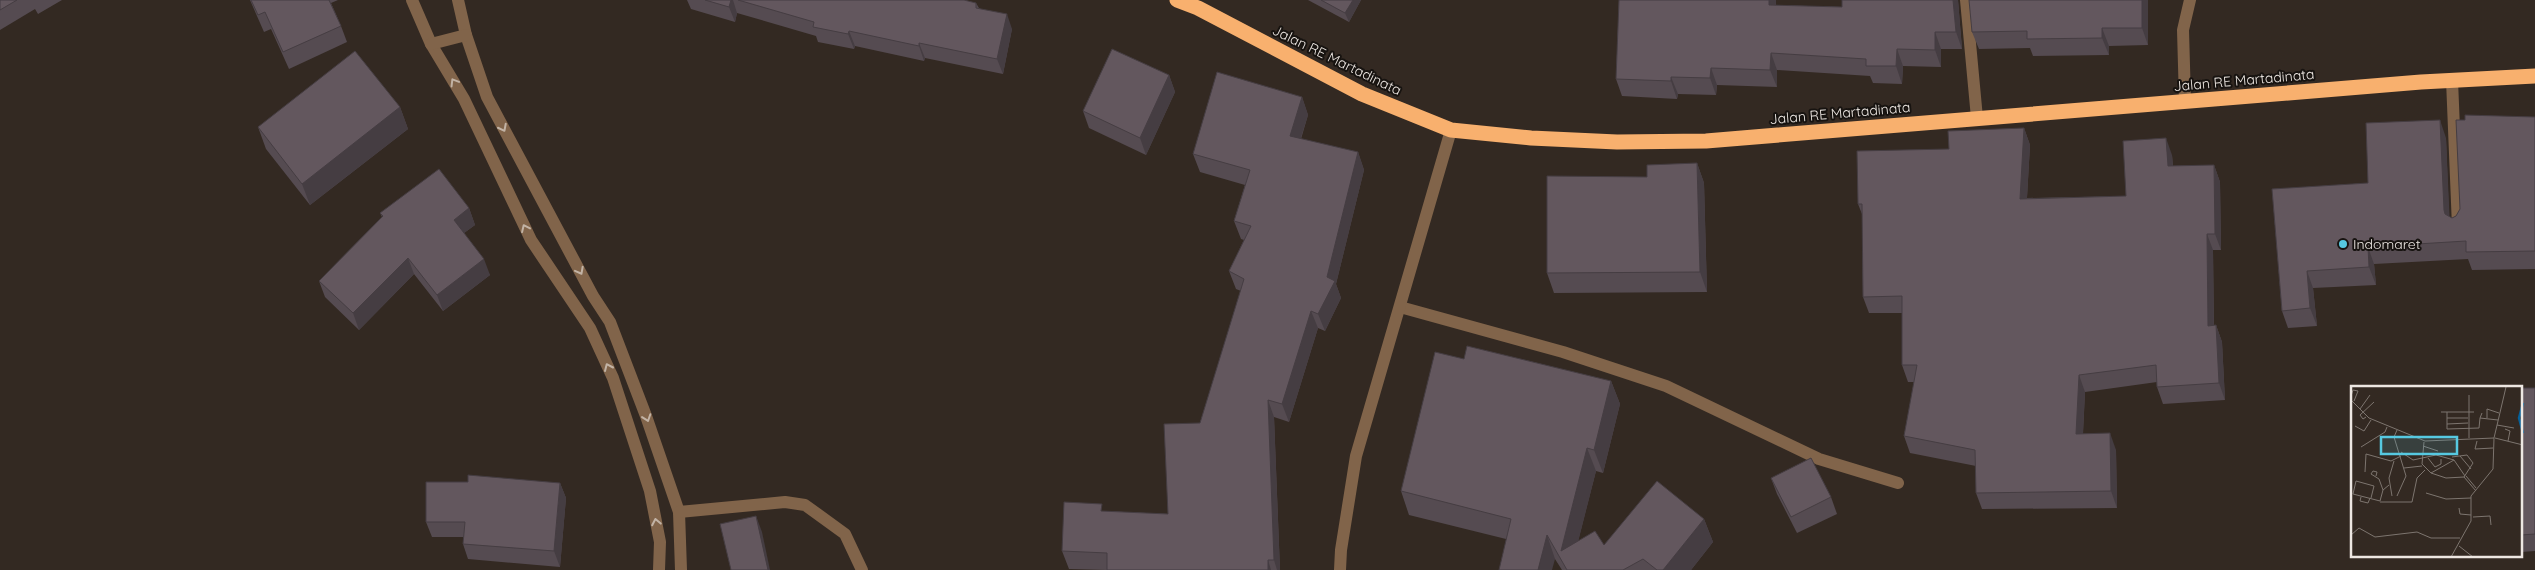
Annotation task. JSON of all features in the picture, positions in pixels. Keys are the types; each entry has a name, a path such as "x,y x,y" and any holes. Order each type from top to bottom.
{"highway":[{"name":"Jalan RE Martadinata","path":"1177,0 1198,8 1362,94 1451,130 1531,138 1617,142 1696,141 2452,80 2535,76"}],"street":[{"path":"412,0 431,44 464,99 531,240 590,328 613,378 650,491 660,542 659,570"},
{"path":"458,0 466,35 487,97 593,296 610,322 646,416 679,512 681,570"},
{"path":"1966,0 1977,118"},
{"path":"2185,101 2183,30 2190,0"},
{"path":"431,44 466,35"},
{"path":"2452,80 2458,227"},
{"path":"1340,570 1341,550 1356,456 1451,130"},
{"path":"1400,307 1563,352 1666,386 1819,459 1898,483"},
{"path":"590,328 610,322"},
{"path":"679,512 785,502 806,505 845,534 862,570"}],"building":[{"path":"0,0 17,0 0,10"},
{"path":"251,0 329,0 341,26 283,52 265,12 258,15"},
{"path":"705,0 731,0 729,7"},
{"path":"738,0 964,0 976,3 976,8 1007,14 997,59 919,43 919,46 849,31 848,34 813,27 814,22"},
{"path":"1321,0 1353,0 1345,13"},
{"path":"1619,0 1769,0 1769,5 1842,7 1842,0 1953,0 1956,32 1935,32 1935,50 1897,49 1896,66 1866,66 1866,59 1771,53 1770,70 1711,68 1710,78 1671,77 1671,81 1616,79"},
{"path":"1969,0 2142,0 2142,28 2102,28 2102,38 2027,39 2027,31 1972,32"},
{"path":"1112,49 1169,75 1140,138 1083,111"},
{"path":"355,51 400,107 302,184 258,127"},
{"path":"1217,72 1302,97 1290,136 1358,152 1327,277 1335,281 1318,314 1311,311 1282,404 1268,400 1274,560 1268,560 1268,570 1107,570 1107,553 1062,551 1064,502 1102,504 1101,511 1168,514 1164,424 1200,423 1244,279 1229,271 1251,226 1234,221 1250,170 1193,154"},
{"path":"2465,115 2535,117 2535,251 2466,252 2466,241 2368,247 2369,267 2307,271 2310,308 2282,311 2272,189 2368,183 2366,123 2440,120 2444,210 2445,214 2452,218 2456,216 2460,209 2456,120 2465,120"},
{"path":"2024,128 2020,199 2126,196 2123,141 2166,138 2168,166 2214,165 2215,234 2207,234 2208,326 2216,325 2219,383 2157,387 2156,365 2079,375 2076,434 2110,433 2111,491 1976,493 1975,450 1904,436 1917,365 1902,365 1902,296 1863,297 1862,204 1858,204 1857,151 1949,149 1948,131"},
{"path":"1697,163 1700,272 1547,273 1547,176 1647,177 1647,165"},
{"path":"439,169 469,208 454,220 484,259 437,295 408,258 353,313 319,281 383,216 380,213"},
{"path":"1467,346 1611,381 1594,450 1587,448 1561,551 1595,531 1604,545 1657,481 1704,519 1663,570 1657,570 1643,559 1623,570 1567,570 1547,535 1538,570 1499,570 1511,519 1401,491 1435,352 1464,359"},
{"path":"2522,388 2535,388 2535,534 2522,535"},
{"path":"1811,458 1831,497 1791,517 1771,478"},
{"path":"468,475 560,483 554,551 463,544 465,522 426,522 426,482 468,482"},
{"path":"756,516 768,570 731,570 720,524"}],"place":[{"name":"Indomaret","path":"2343,244"}]}
